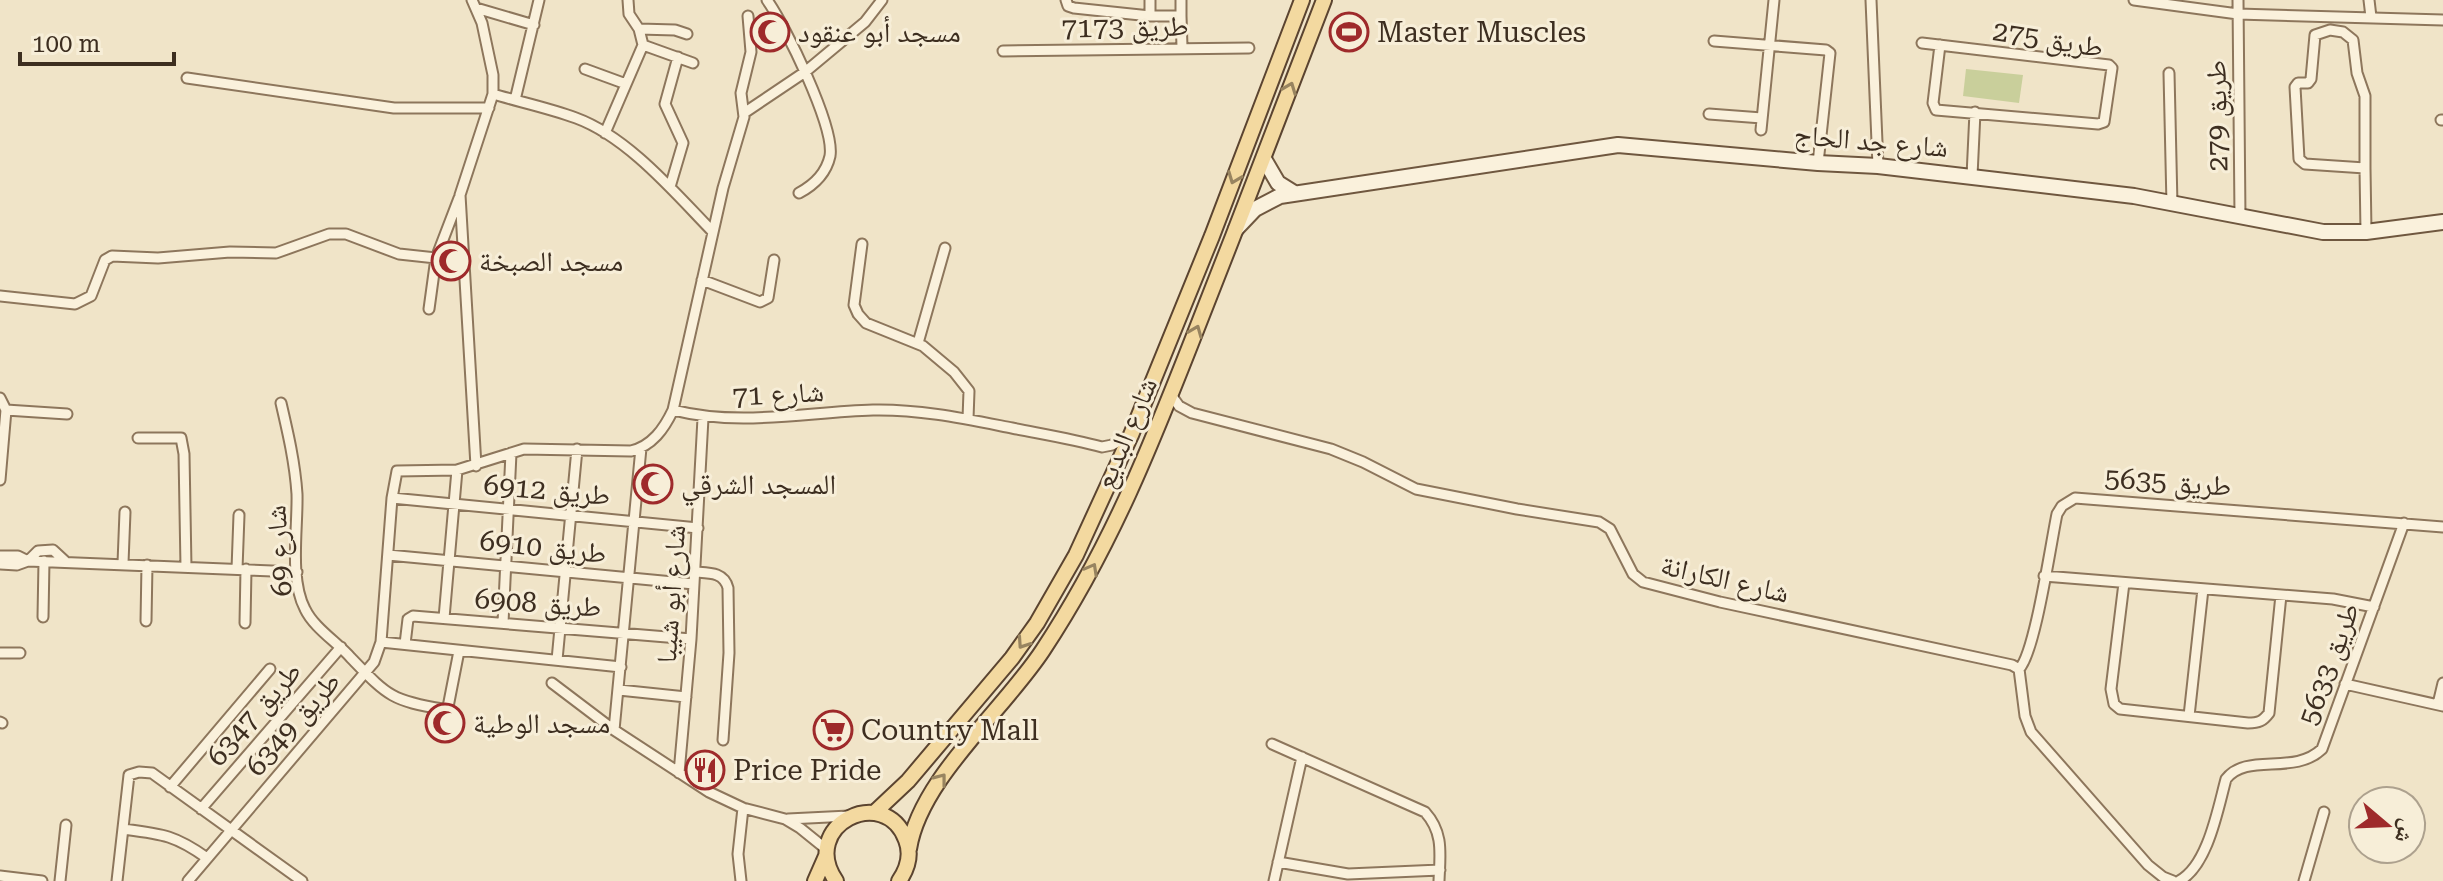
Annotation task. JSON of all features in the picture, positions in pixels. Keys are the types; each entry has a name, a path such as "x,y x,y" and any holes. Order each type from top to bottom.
{"main road":[{"name":"شارع البديع","path":"874,813 908,781 1012,658 1076,555 1131,435 1302,0"},
{"name":"شارع البديع","path":"906,878 915,822 936,784 1007,698 1066,615 1119,519 1171,395 1324,0"},
{"path":"815,881 830,836 838,824 850,816 874,813 886,817 905,836 909,849"},
{"path":"826,852 828,868 836,881"}],"street":[{"path":"515,100 539,0"},
{"path":"605,133 643,45 639,29 632,21 628,0"},
{"path":"767,0 805,72 827,130 830,155 821,175 812,186 799,193"},
{"path":"744,113 805,72 865,22 882,0"},
{"path":"1066,0 1068,6 1074,8 1181,16"},
{"path":"1150,0 1150,16"},
{"path":"1181,0 1182,47"},
{"path":"1761,130 1774,0"},
{"path":"1871,0 1878,166"},
{"path":"2134,0 2238,14 2443,20"},
{"name":"طريق 279","path":"2238,0 2240,217"},
{"path":"2369,0 2371,17"},
{"path":"474,4 534,25"},
{"path":"429,309 436,258 493,94 488,45 474,4"},
{"path":"621,667 381,642 394,475 400,469 457,470 524,449 631,451 641,448 660,432 673,410 713,232 744,113 741,93 751,52 748,16"},
{"path":"639,29 675,30 687,34"},
{"path":"2365,168 2305,164 2299,159 2295,87 2311,79 2313,41 2320,32 2343,32 2353,40 2357,73 2365,96 2366,232"},
{"path":"1714,41 1769,44 1830,53 1818,163"},
{"name":"طريق 275","path":"1922,43 1940,45 2106,64 2112,68 2102,124 1933,107 1940,45"},
{"path":"643,45 693,63"},
{"name":"طريق 7173","path":"1003,51 1249,48"},
{"path":"670,187 683,143 665,104 678,57"},
{"path":"585,69 626,84"},
{"path":"2169,73 2172,205"},
{"path":"187,78 394,108 489,108"},
{"path":"493,94 578,119 605,133 670,187 713,232"},
{"path":"1972,176 1975,112"},
{"path":"1709,114 1762,118"},
{"name":"شارع جد الحاج","path":"1236,230 1267,201 1294,193 1605,145 1972,176 2134,196 2323,232 2366,232 2443,222"},
{"path":"1264,159 1278,183 1294,193"},
{"path":"460,195 476,466"},
{"path":"0,296 75,304 91,296 105,260 112,256 158,258 230,252 276,253 337,233 363,239 399,254 436,258"},
{"path":"862,244 854,305 858,314 866,323 918,343 937,356 969,391 968,419"},
{"path":"918,343 945,248"},
{"path":"702,280 764,302 768,298 774,260"},
{"name":"شارع الكارانة","path":"1171,395 1179,406 1192,413 1342,453 1416,489 1599,522 1610,529 1633,574 1649,584 2003,662 2019,669"},
{"path":"0,398 6,410 0,480"},
{"name":"شارع 69","path":"281,403 295,468 298,589 304,609 365,673 395,699 409,704 446,709 450,705 459,651"},
{"path":"6,410 67,414"},
{"name":"شارع 71","path":"673,410 703,418 746,419 909,410 1102,447"},
{"name":"شارع الكارانة","path":"1160,421 1192,413"},
{"name":"شارع أبو شيبا","path":"679,773 691,639 703,418"},
{"path":"1102,447 1131,435"},
{"path":"138,438 181,438 186,567"},
{"path":"1102,447 1110,453 1115,473"},
{"path":"614,730 641,448"},
{"path":"557,660 577,449"},
{"path":"503,623 511,453"},
{"path":"444,618 457,470"},
{"name":"طريق 6912","path":"392,498 698,528"},
{"name":"طريق 5635","path":"2019,669 2032,642 2057,514 2062,506 2075,498 2443,527"},
{"path":"123,563 125,512"},
{"path":"239,515 245,623"},
{"name":"طريق 5633","path":"2176,881 2191,873 2203,851 2231,772 2246,767 2304,762 2322,749 2404,523"},
{"path":"28,561 38,551 53,550 66,562"},
{"name":"طريق 6910","path":"388,555 694,584"},
{"path":"0,556 18,556 28,561"},
{"path":"0,564 17,565 28,561 123,563 297,572"},
{"path":"43,617 44,561"},
{"path":"146,621 147,565"},
{"path":"695,572 719,575 728,588 729,653 723,740"},
{"path":"2044,576 2343,600 2374,607"},
{"path":"2124,583 2110,697 2114,704 2120,709 2257,723 2269,713 2281,595"},
{"path":"2189,716 2203,589"},
{"name":"طريق 6908","path":"405,644 409,617 691,639"},
{"name":"طريق 6349","path":"188,881 374,662 381,642"},
{"name":"طريق 6347","path":"201,809 341,647"},
{"path":"0,653 20,653"},
{"path":"170,787 270,669"},
{"path":"2019,669 2025,716 2031,732 2148,865 2176,881"},
{"path":"552,683 614,730 709,792 743,808 785,819 826,852"},
{"path":"2345,684 2440,705 2443,683"},
{"path":"619,690 686,697"},
{"path":"1272,744 1425,812 1439,834 1440,876 1348,874 1278,862"},
{"path":"1274,881 1302,757"},
{"path":"117,881 130,773 152,773 302,881"},
{"path":"741,881 738,854 743,808"},
{"path":"2304,881 2324,812"},
{"path":"785,819 850,816"},
{"path":"60,881 66,825"},
{"path":"123,829 170,835 207,858"},
{"path":"2,878 42,881"}],"green space":[{"path":"1966,69 2023,75 2019,103 1963,96"}],"place":[{"name":"مسجد أبو عنقود","path":"770,32"},
{"name":"Master Muscles","path":"1349,32"},
{"name":"مسجد الصبخة","path":"451,261"},
{"name":"المسجد الشرقي","path":"653,484"},
{"name":"مسجد الوطية","path":"445,723"},
{"name":"Country Mall","path":"833,730"},
{"name":"Price Pride","path":"705,770"}]}
